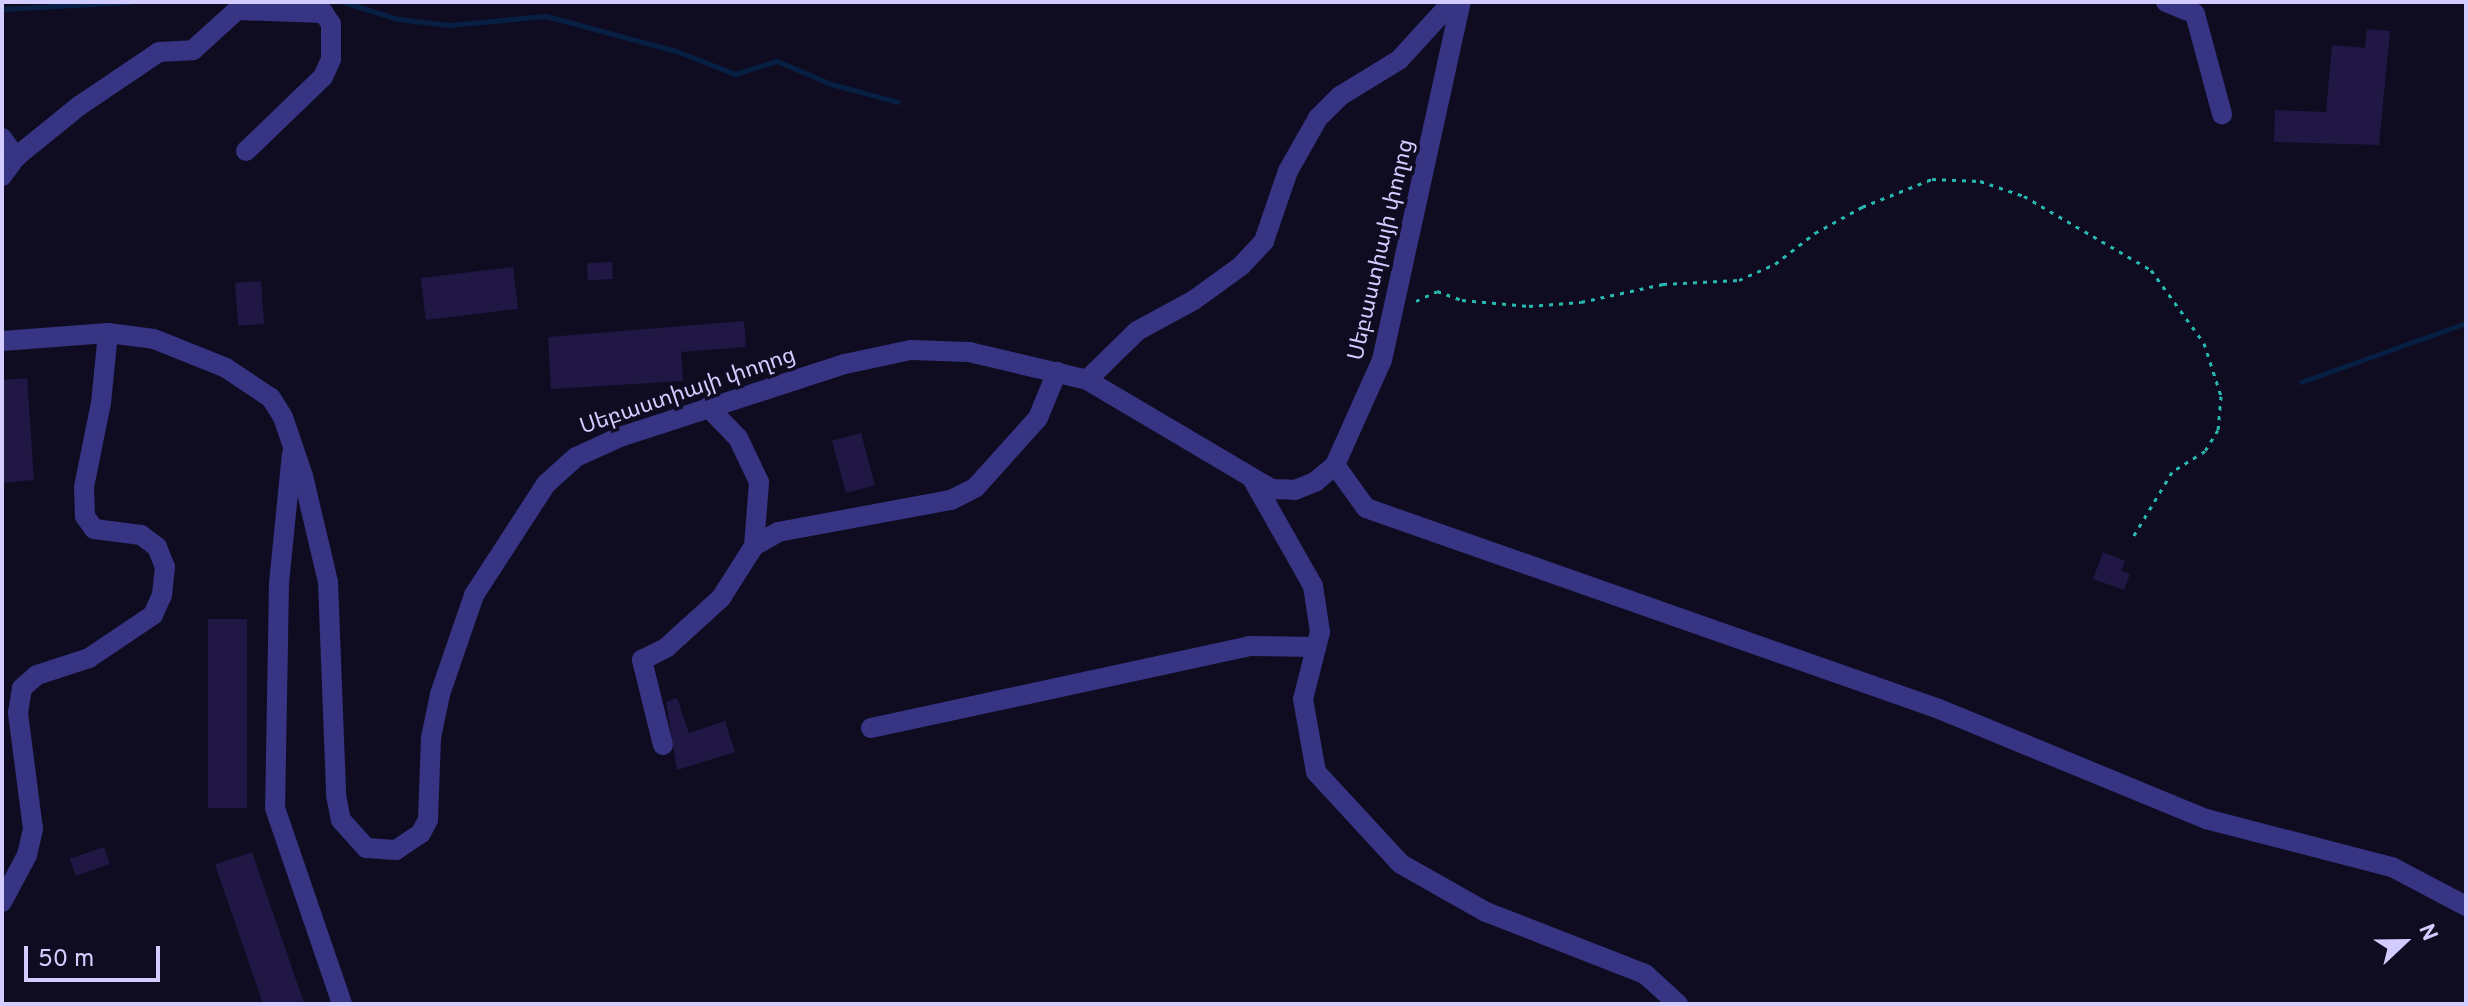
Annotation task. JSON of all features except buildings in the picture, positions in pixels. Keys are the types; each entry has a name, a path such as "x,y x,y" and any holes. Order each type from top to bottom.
{"street":[{"path":"1087,380 1137,331 1194,300 1241,266 1264,241 1288,171 1318,118 1340,96 1399,60 1452,2"},
{"name":"Սեբաստիայի փողոց","path":"2,341 108,333 181,348 254,384 283,417 328,582 336,795 341,820 366,848 396,850 415,839 428,820 431,738 454,640 474,595 546,484 576,457 708,407 845,364 911,350 969,352 1087,380 1271,489 1295,490 1315,482 1335,465 1370,392 1390,326 1461,2"},
{"path":"2166,2 2195,14 2222,114"},
{"path":"2,176 16,157 79,106 159,52 193,50 237,10 320,7 331,24 331,59 323,77 246,151"},
{"path":"2,138 16,157"},
{"path":"2,902 27,855 33,829 18,713 22,688 37,675 89,658 153,615 162,595 165,567 157,547 141,535 94,529 85,516 84,487 101,403 108,333"},
{"path":"663,745 642,660 667,647 721,598 754,546 778,532 951,500 976,487 1038,418 1057,372"},
{"path":"708,407 738,438 759,482 754,546"},
{"path":"293,445 279,584 275,808 342,1004"},
{"path":"1335,465 1366,508 1939,709 2206,819 2392,867 2466,906"},
{"path":"1253,480 1313,586 1320,632 1303,699 1316,772 1401,864 1486,912 1645,974 1678,1004"},
{"path":"871,728 1250,646 1316,647"}],"path":[{"path":"1390,326 1419,299 1437,291 1462,300 1529,306 1581,302 1663,284 1739,280 1775,264 1815,233 1862,207 1932,179 1980,181 2024,196 2151,270 2204,343 2221,396 2218,430 2205,451 2172,472 2133,537"}],"waterway":[{"path":"2,9 129,2"},
{"path":"343,2 398,19 449,25 546,16 679,52 735,74 777,61 831,84 898,102"},
{"path":"2301,382 2466,323"}]}
